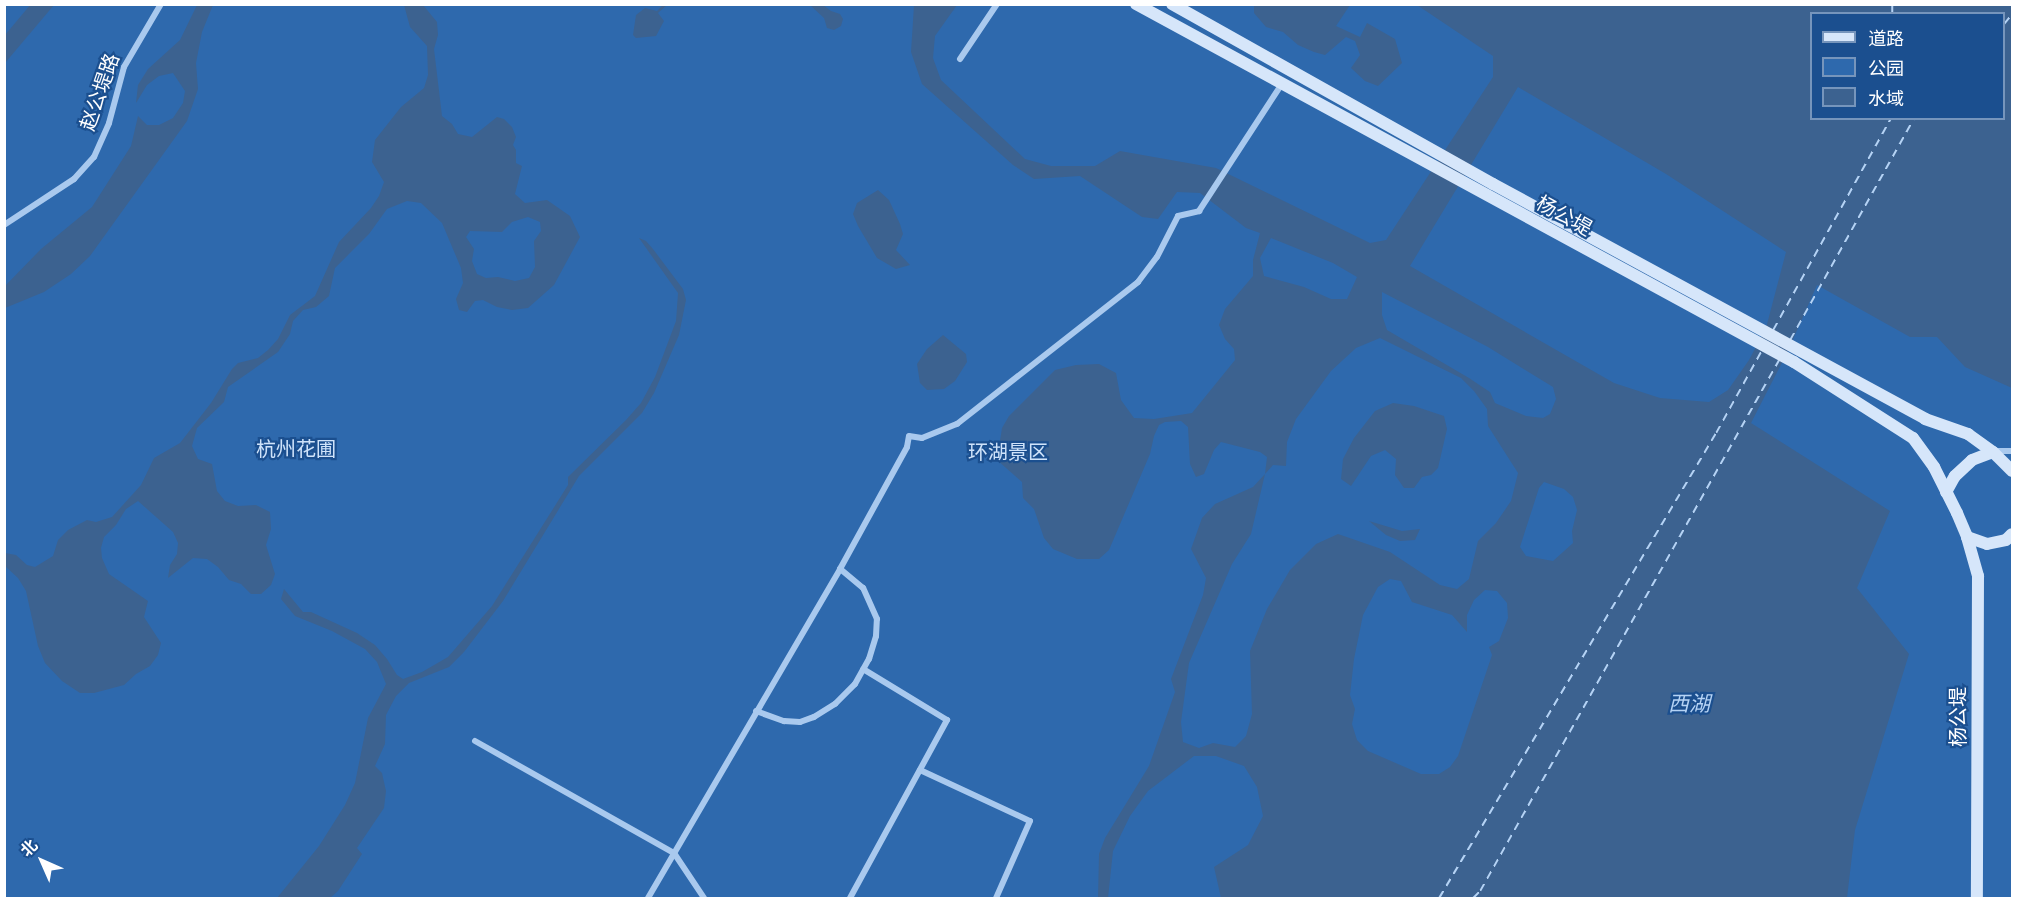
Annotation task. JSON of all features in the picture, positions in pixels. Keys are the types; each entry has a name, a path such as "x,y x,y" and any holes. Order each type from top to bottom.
{"main road":[{"name":"杨公堤","path":"1136,4 1281,85 1426,154"},
{"name":"杨公堤","path":"1172,4 1426,154 1746,337 1798,357 1925,419 1968,434 1993,452 2013,471"},
{"name":"杨公堤","path":"1490,190 1754,326 1912,438 1934,467 1967,537 1978,576 1977,898"},
{"path":"1946,492 1955,476 1971,460 1993,452"},
{"path":"1967,537 1987,544 2006,540 2013,534"}],"street":[{"name":"赵公堤路","path":"4,225 74,180 94,157 109,123 124,67 161,4"},
{"path":"960,59 997,4"},
{"path":"648,898 840,570 907,447 909,436 922,438 942,433 968,417 1138,282 1157,257 1178,216 1199,211 1281,85"},
{"path":"1993,452 2013,451"},
{"path":"756,711 784,721 800,722 814,717 835,704 855,684 876,636 877,619 863,588 840,570"},
{"path":"850,898 947,720 863,669"},
{"path":"475,741 674,853 704,898"},
{"path":"920,770 1030,820 996,898"}],"green space":[{"name":"环湖景区","path":"5,5 2012,5 2012,898 5,898"}],"water":[{"path":"31,4 54,5 5,63 5,35"},
{"path":"197,5 213,5 202,32 196,63 198,89 187,121 90,256 71,274 44,292 5,308 5,286 41,249 92,207 131,146 138,116 147,125 159,125 173,118 183,103 185,91 173,73 159,76 147,85 136,103 138,85 148,69 180,40"},
{"path":"404,5 423,5 437,22 438,35 434,49 442,116 452,124 458,134 472,137 497,117 504,119 512,127 516,137 513,145 516,150 516,163 522,166 515,194 525,203 547,200 570,216 580,237 554,285 528,308 512,310 497,307 483,300 475,301 467,312 459,310 456,299 463,283 461,268 442,223 421,203 407,201 387,209 369,234 335,268 329,296 316,307 303,310 293,321 290,334 278,352 228,387 224,402 197,428 192,446 198,459 212,464 217,491 225,501 238,506 256,505 270,512 271,529 266,545 275,574 271,585 261,594 251,594 241,584 229,580 218,567 207,559 193,558 168,578 170,565 177,554 178,543 173,532 138,501 126,509 116,525 104,537 101,548 102,558 109,574 148,601 144,617 161,643 158,655 150,666 136,674 124,685 94,693 80,693 62,681 45,663 38,646 26,591 18,578 5,566 5,553 16,555 27,565 35,567 53,556 58,540 68,530 87,520 96,522 112,517 141,485 154,458 180,443 211,403 232,369 238,363 258,358 268,350 278,339 290,315 315,296 339,242 371,208 379,196 384,182 372,162 375,140 401,107 424,88 428,75 427,46 410,27","holes":["528,217 540,222 541,231 534,241 535,267 529,278 515,281 498,277 486,278 477,274 472,261 474,249 466,237 470,231 502,232 512,222"]},
{"path":"663,5 667,5 658,13 664,21 656,36 636,38 633,35 636,15 645,8 657,11"},
{"path":"810,5 823,5 840,14 843,19 841,26 834,30 827,28 824,18"},
{"name":"西湖","path":"914,5 957,5 935,36 933,58 941,80 1025,159 1051,166 1095,166 1120,151 1216,168 1370,243 1386,240 1493,77 1493,56 1417,5 2012,5 2012,388 1965,367 1937,337 1910,337 1817,285 1787,353 1751,423 1890,511 1857,588 1909,654 1855,830 1847,898 1221,898 1214,867 1248,845 1263,816 1257,787 1244,766 1216,756 1194,756 1148,791 1130,816 1113,851 1108,898 1098,898 1099,854 1105,838 1149,766 1175,692 1171,679 1203,595 1206,578 1191,549 1202,518 1215,504 1253,487 1265,474 1267,457 1260,452 1221,442 1214,450 1204,474 1196,477 1190,464 1188,427 1181,421 1165,422 1159,425 1150,454 1109,550 1099,559 1077,559 1053,549 1044,538 1034,509 1023,498 1022,482 997,460 1002,428 1009,416 1055,370 1076,365 1099,364 1116,373 1121,400 1134,418 1154,419 1192,413 1235,360 1234,349 1225,339 1219,325 1225,309 1253,276 1253,260 1260,233 1246,228 1200,193 1177,192 1158,219 1142,217 1080,176 1034,179 1013,165 922,84 911,52","holes":["1518,87 1666,174 1786,252 1766,328 1749,360 1728,390 1709,402 1660,398 1614,383 1410,266","1271,238 1333,263 1357,277 1347,299 1331,299 1304,287 1264,276 1260,258","1382,292 1488,347 1553,387 1556,399 1550,414 1543,418 1526,416 1495,403 1490,392 1387,330 1382,315","1380,338 1461,378 1487,409 1488,426 1518,473 1511,501 1496,523 1478,541 1469,579 1457,589 1440,585 1390,552 1338,534 1316,544 1290,570 1267,609 1250,651 1252,714 1246,736 1235,747 1213,743 1199,748 1183,742 1181,722 1189,663 1232,564 1251,534 1265,474 1273,465 1286,466 1287,442 1296,419 1331,371 1356,348","1544,482 1564,489 1573,497 1577,510 1572,531 1573,543 1553,561 1526,556 1520,547 1539,488","1390,579 1401,581 1412,602 1452,615 1467,632 1467,615 1474,600 1485,590 1497,591 1507,603 1508,618 1499,641 1489,647 1492,655 1458,756 1450,767 1439,774 1421,774 1368,751 1357,740 1352,724 1355,709 1350,695 1354,659 1363,615 1378,587"]},
{"path":"1254,5 1350,5 1336,26 1360,37 1367,23 1395,39 1402,63 1378,86 1365,81 1351,68 1360,55 1355,41 1346,37 1325,55 1314,52 1298,45 1283,32 1266,27 1254,13"},
{"path":"878,190 889,200 903,234 896,250 910,265 896,269 877,258 858,226 853,214 857,203"},
{"path":"639,238 646,241 653,249 683,289 686,300 679,335 654,393 642,413 579,476 503,601 464,652 449,667 409,683 396,696 386,715 385,744 375,766 382,773 386,791 384,808 357,848 362,854 338,891 330,898 277,898 319,846 345,805 355,783 368,718 386,684 377,662 365,649 332,631 295,616 281,599 284,589 303,612 311,612 357,633 375,645 397,675 403,679 422,672 448,657 492,606 568,485 568,477 641,403 655,377 676,321 678,293"},
{"path":"943,335 966,354 967,362 955,381 944,389 927,390 920,383 917,364 927,349"},
{"path":"1393,403 1414,406 1444,416 1447,429 1438,468 1431,475 1422,477 1414,488 1404,488 1395,475 1396,459 1385,450 1371,456 1351,486 1341,479 1343,459 1354,438 1375,411"},
{"path":"1369,521 1402,531 1420,529 1415,540 1400,541 1386,535"}],"ferry route":[{"path":"1892,4 1892,12"},
{"path":"2005,23 2012,14"},
{"path":"1773,330 1890,120"},
{"path":"1790,340 1913,120"},
{"path":"1439,898 1716,433 1762,350"},
{"path":"1473,898 1480,891 1779,360"}],"park label":[{"name":"杭州花圃","path":"296,449"}]}
